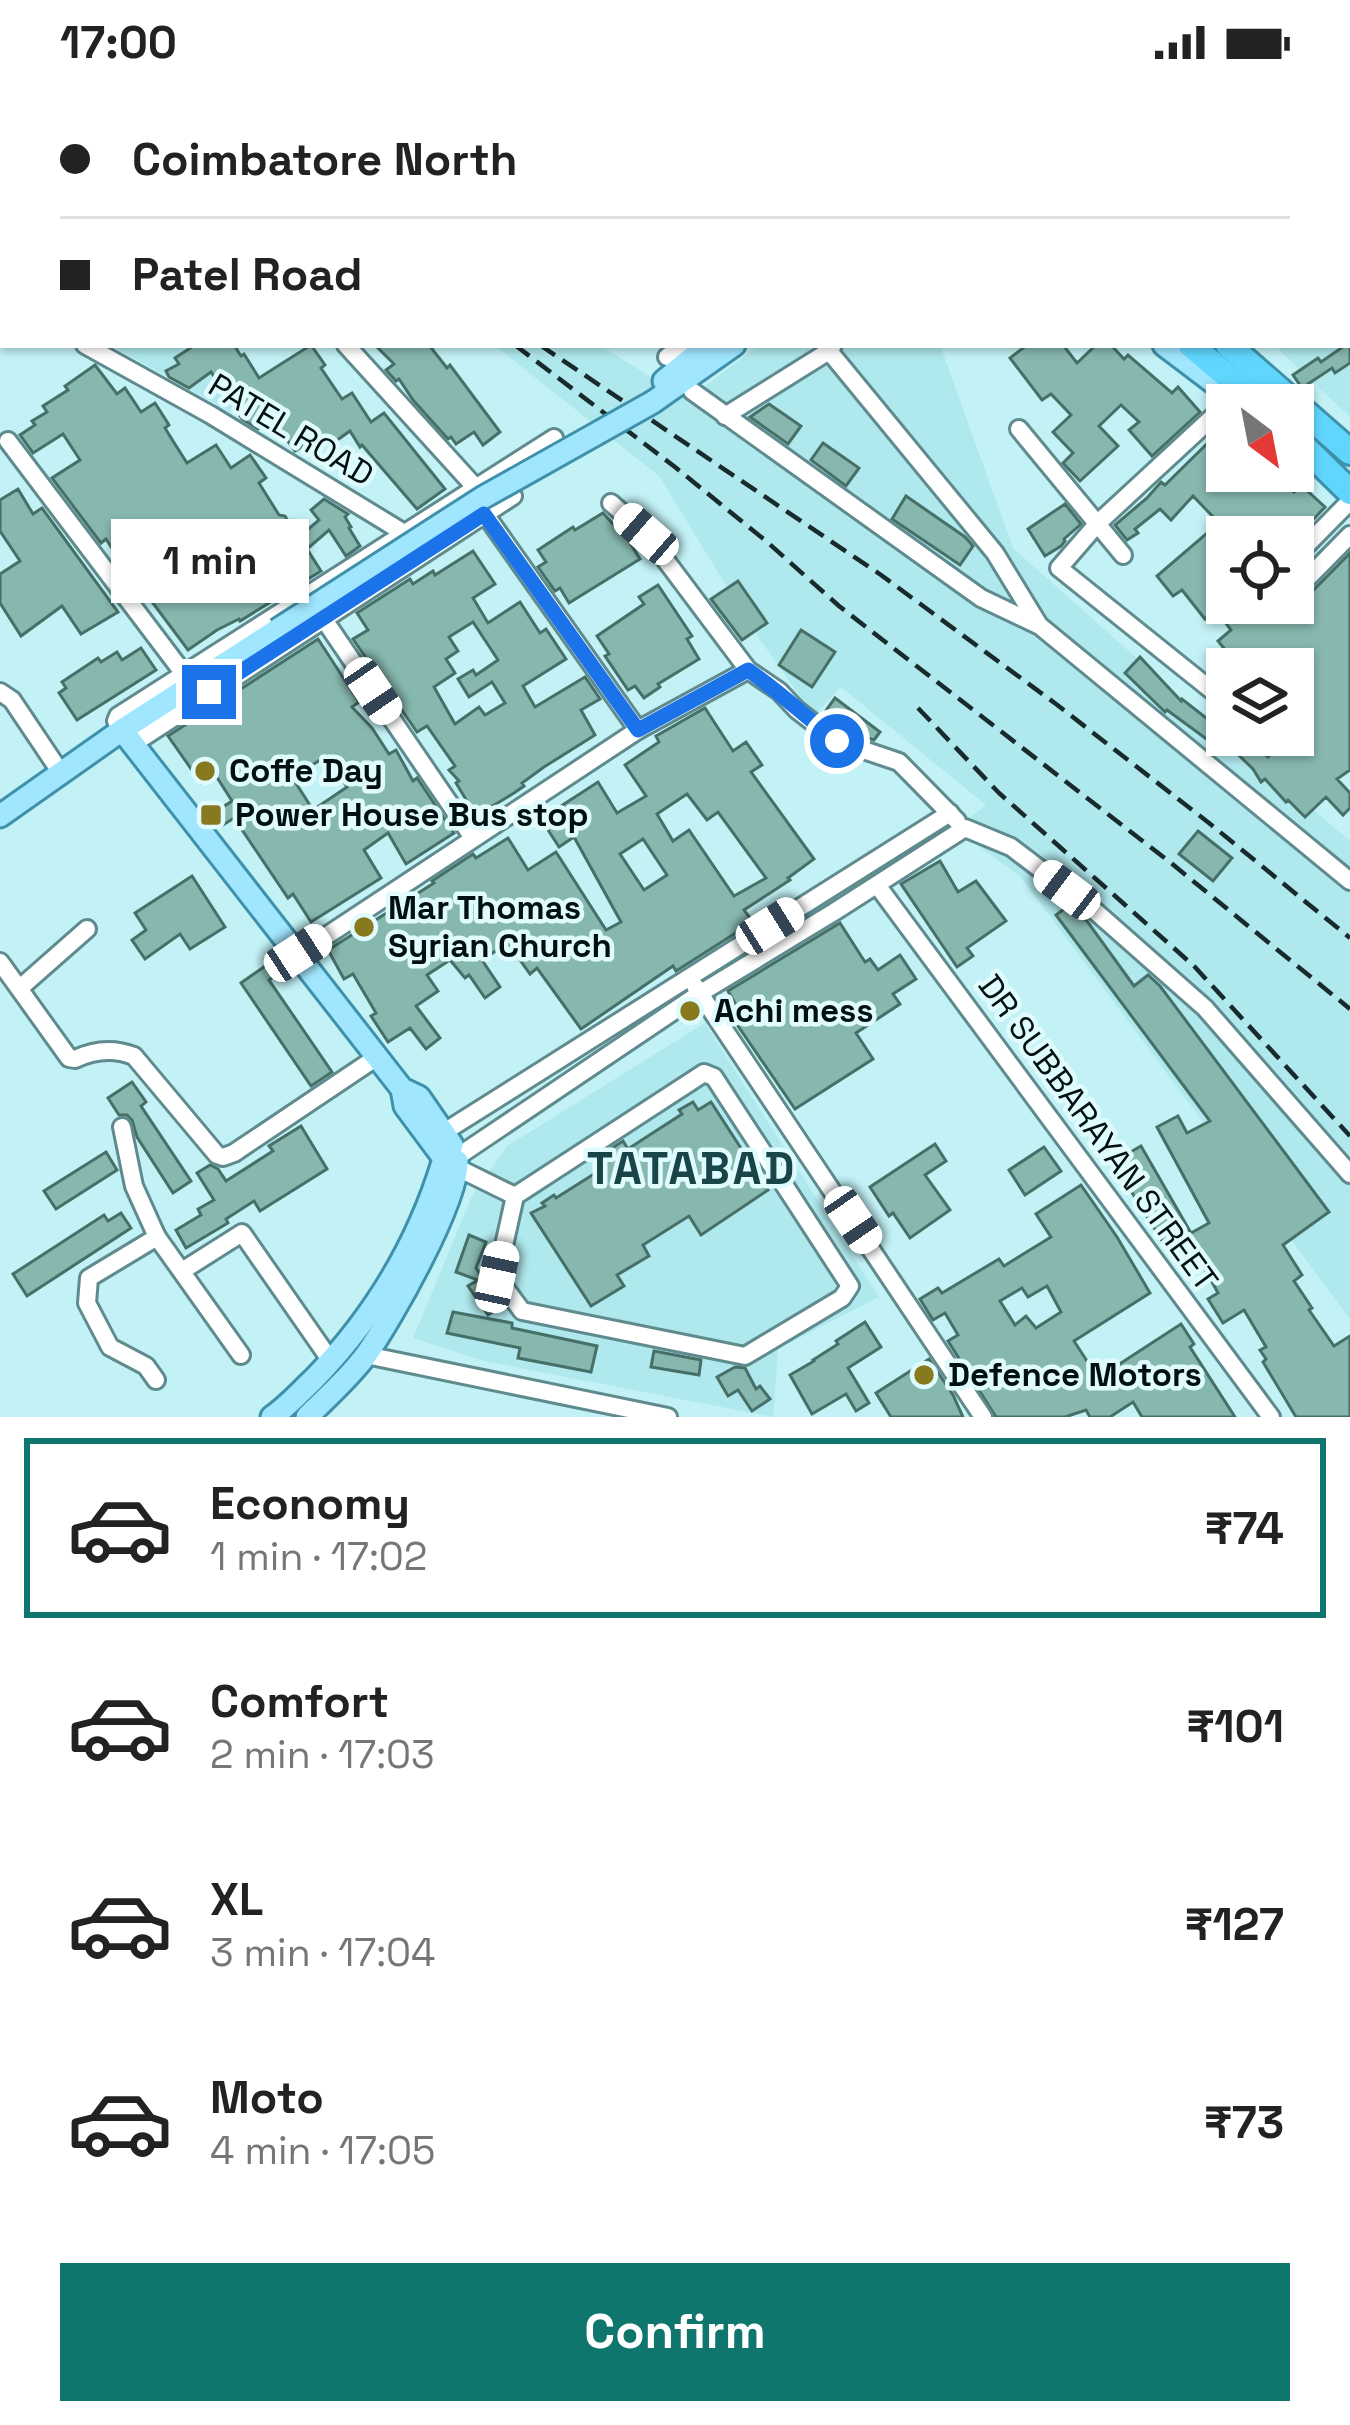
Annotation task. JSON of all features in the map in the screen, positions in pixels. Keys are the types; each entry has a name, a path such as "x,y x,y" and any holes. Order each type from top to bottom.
{"highway":[{"path":"1195,348 1248,384"},
{"path":"1230,348 1252,384"},
{"path":"1314,425 1347,445"},
{"path":"1314,458 1350,496"}],"main road":[{"path":"653,402 657,388 704,348"},
{"path":"0,816 61,773 127,737 161,704 482,498 653,402 730,348"},
{"path":"1168,348 1216,384"},
{"path":"1255,384 1258,348"},
{"path":"127,737 402,1089 405,1106 449,1151 454,1186 420,1263 366,1354 308,1417"},
{"path":"277,1416 347,1344 407,1254 449,1151"}],"street":[{"name":"PATEL ROAD","path":"90,348 404,533"},
{"path":"349,348 476,488"},
{"path":"667,357 678,348"},
{"path":"725,416 831,348 995,553 1040,626"},
{"path":"692,391 981,598 1040,626 1350,881"},
{"path":"1019,429 1123,555"},
{"path":"1206,431 1098,524 1059,568 1206,686"},
{"path":"501,473 513,496 127,737 116,721 554,438"},
{"path":"8,441 184,674"},
{"path":"1314,536 1350,496"},
{"path":"611,503 646,534 748,670 837,741 899,761 964,828 1011,847 1095,911 1205,1009 1350,1174"},
{"path":"484,514 638,730"},
{"path":"1314,572 1350,535"},
{"path":"323,618 473,838"},
{"path":"298,953 638,730 748,670"},
{"path":"0,692 12,700 61,773"},
{"path":"449,1151 950,813"},
{"path":"449,1151 697,990 834,912 964,828"},
{"name":"DR SUBBARAYAN STREET","path":"877,885 1270,1417"},
{"path":"20,988 87,928"},
{"path":"0,962 69,1058 115,1051 134,1056 223,1157 377,1057"},
{"path":"697,990 983,1417"},
{"path":"704,1073 714,1077 850,1286 842,1298 745,1356 522,1311 497,1277 515,1196 704,1073"},
{"path":"122,1127 134,1186 157,1237 241,1354"},
{"path":"449,1151 515,1196"},
{"path":"182,1271 242,1233 331,1361"},
{"path":"156,1380 146,1366 110,1347 87,1303 89,1278 157,1237"},
{"path":"366,1354 668,1417"}],"shaded area":[{"path":"115,348 228,348 298,424 274,436"},
{"path":"498,348 605,348 687,400 755,348 941,348 1013,548 1206,718 1206,756 1250,756 1350,841 1350,1319 1020,876 963,835 966,821 986,805 841,687 814,716 754,631 659,476"},
{"path":"1350,348 1350,417 1279,350"},
{"path":"705,1023 879,1297 778,1349 773,1417 484,1361 413,1338 472,1196 507,1146"}],"building":[{"path":"190,348 236,348 259,378 313,348 342,399 352,393 371,422 384,413 445,489 417,509 350,431 333,443 330,438 314,449 310,442 295,451 272,419 258,429 242,419 211,372 189,388 169,377 166,371 179,364 175,358"},
{"path":"378,348 431,348 447,368 450,365 500,432 483,445 474,432 456,444 448,439 399,379 386,370 394,364"},
{"path":"1023,348 1065,348 1077,363 1093,348 1114,348 1172,393 1178,387 1200,412 1152,456 1129,430 1139,422 1121,405 1099,426 1118,446 1080,481 1063,463 1073,453 1053,432 1071,415 1051,394 1042,400 1010,358"},
{"path":"1341,348 1350,348 1350,363 1299,384 1293,375 1318,358 1321,362"},
{"path":"95,365 117,394 125,388 141,412 155,403 187,463 216,445 231,468 250,455 266,478 259,483 298,538 319,520 311,510 324,499 348,514 349,528 360,546 346,556 329,530 307,549 321,571 188,650 144,597 106,539 101,543 52,478 80,460 63,434 33,453 20,435 47,412 43,406"},
{"path":"769,404 801,426 788,444 750,417"},
{"path":"823,443 859,468 846,486 811,460"},
{"path":"1206,445 1206,492 1309,492 1325,507 1314,519 1212,516 1193,496 1171,520 1160,509 1127,540 1115,525 1161,482 1165,485"},
{"path":"18,489 33,514 42,508 118,612 81,634 62,606 21,636 0,603 0,574 20,561 0,531 0,500"},
{"path":"906,496 973,546 960,565 892,519"},
{"path":"1065,504 1081,524 1045,556 1028,529"},
{"path":"603,513 624,533 640,559 569,603 538,567 546,562 538,550"},
{"path":"1206,534 1206,618 1182,590 1173,596 1157,576"},
{"path":"473,551 495,584 473,598 488,623 520,602 540,633 546,629 566,659 523,686 535,707 585,677 600,699 581,710 595,735 476,816 449,770 455,766 427,726 417,732 353,639 368,630 357,613 410,579 413,584 433,571 435,575","holes":["473,622 498,660 476,675 473,670 458,679 469,697 492,682 505,703 485,715 479,707 455,724 434,687 455,673 446,659 458,651 449,637"]},
{"path":"1350,553 1350,770 1337,779 1350,793 1350,808 1343,815 1326,797 1305,817 1265,779 1261,782 1240,756 1314,756 1314,648 1224,648 1218,641 1231,630 1226,624 1314,624 1314,590"},
{"path":"738,581 767,623 742,640 711,599"},
{"path":"658,585 692,636 687,639 699,659 644,698 635,686 628,690 597,636 644,604 639,597"},
{"path":"801,630 835,652 812,687 779,665"},
{"path":"318,639 359,702 352,707 389,754 396,750 413,781 417,778 454,833 406,864 388,833 364,850 381,878 311,922 293,894 288,898 234,818 223,825 215,812 232,801 218,779 213,775 201,783 168,736","holes":["327,756 347,787 313,810 292,777"]},
{"path":"141,648 156,670 77,720 59,693 66,688 62,682 98,658 101,662 117,652 122,660"},
{"path":"1140,657 1206,718 1206,739 1165,712 1125,673"},
{"path":"835,698 880,732 874,740 853,733 825,712"},
{"path":"705,708 733,751 746,742 762,765 751,772 814,859 744,910 753,922 676,971 673,966 581,1029 537,968 530,974 508,943 482,960 500,987 485,998 469,975 465,978 450,960 427,975 438,991 416,1006 440,1038 426,1049 410,1028 388,1042 353,974 344,979 328,950 473,854 476,858 508,838 528,870 556,852 606,930 621,922 574,837 559,847 541,819 598,782 617,813 646,796 625,765 659,742 656,736","holes":["687,794 707,820 718,812 766,878 734,896 689,830 673,841 657,814","643,839 667,875 644,890 620,854"]},
{"path":"1198,831 1232,858 1213,881 1179,854"},
{"path":"940,861 958,892 976,881 1006,921 967,948 973,956 957,967 901,884"},
{"path":"192,876 225,927 190,949 180,934 145,959 132,940 146,930 135,913"},
{"path":"1068,906 1087,921 1134,986 1148,975 1160,986 1329,1212 1283,1245 1302,1275 1294,1281 1334,1346 1350,1336 1350,1417 1296,1417 1263,1362 1266,1359 1260,1350 1266,1347 1244,1310 1223,1323 1208,1299 1218,1293 1201,1262 1190,1269 1170,1240 1164,1244 1113,1162 1141,1146 1191,1233 1209,1223 1157,1127 1178,1116 1187,1133 1210,1121 1056,915"},
{"path":"840,923 865,962 870,959 878,970 900,955 916,979 893,994 900,1004 856,1033 873,1059 795,1109 727,1010 736,1005 728,991"},
{"path":"268,964 276,975 269,980 332,1072 311,1086 241,983"},
{"path":"132,1082 146,1102 141,1106 191,1181 173,1193 137,1137 132,1120 119,1115 108,1098"},
{"path":"693,1102 698,1110 711,1102 768,1190 701,1235 689,1216 643,1245 649,1256 617,1275 624,1286 591,1306 531,1213 605,1167 598,1157 623,1141 628,1149"},
{"path":"301,1126 327,1169 260,1211 254,1201 186,1248 176,1230 201,1215 198,1209 214,1200 197,1173 210,1165 226,1181 273,1151 269,1146"},
{"path":"935,1144 946,1161 925,1175 950,1210 910,1238 870,1187"},
{"path":"1044,1147 1061,1171 1025,1195 1009,1170"},
{"path":"106,1152 117,1170 56,1209 44,1191"},
{"path":"1081,1185 1150,1293 1074,1341 1098,1378 1181,1324 1194,1344 1190,1347 1235,1417 1142,1417 1133,1402 1110,1417 1090,1417 1086,1410 1065,1417 996,1417 948,1341 958,1335 945,1313 933,1320 920,1299 938,1288 942,1293 999,1259 1004,1266 1051,1237 1036,1214","holes":["1047,1286 1061,1312 1036,1328 1026,1316 1015,1325 1000,1301 1022,1288 1028,1297"]},
{"path":"121,1213 131,1228 27,1296 13,1274 104,1215 108,1221"},
{"path":"469,1235 486,1242 476,1268 502,1306 488,1315 468,1286 478,1280 456,1272"},
{"path":"453,1312 597,1346 591,1372 518,1358 520,1348 447,1333"},
{"path":"865,1322 881,1347 848,1368 869,1403 856,1411 846,1394 812,1414 790,1375"},
{"path":"654,1351 701,1360 699,1375 651,1367"},
{"name":"Defence Motors","path":"929,1359 963,1417 891,1417 876,1393"},
{"path":"735,1367 745,1368 756,1389 760,1386 770,1399 752,1411 738,1390 728,1396 717,1377"}],"railway":[{"path":"519,348 675,467 839,606 1171,863 1350,1009"},
{"path":"544,348 881,575 1056,704 1350,938"},
{"path":"918,708 999,793 1194,966 1350,1136"}],"place":[{"name":"Coffe Day","path":"205,771"},
{"name":"Power House Bus stop","path":"211,815"},
{"name":"Mar Thomas Syrian Church","path":"364,927"},
{"name":"Achi mess","path":"690,1011"},
{"name":"Defence Motors","path":"924,1375"}],"district":[{"name":"TATABAD","path":"692,1168"}],"route":[{"path":"209,692 484,514 638,730 748,670 837,741"}]}
